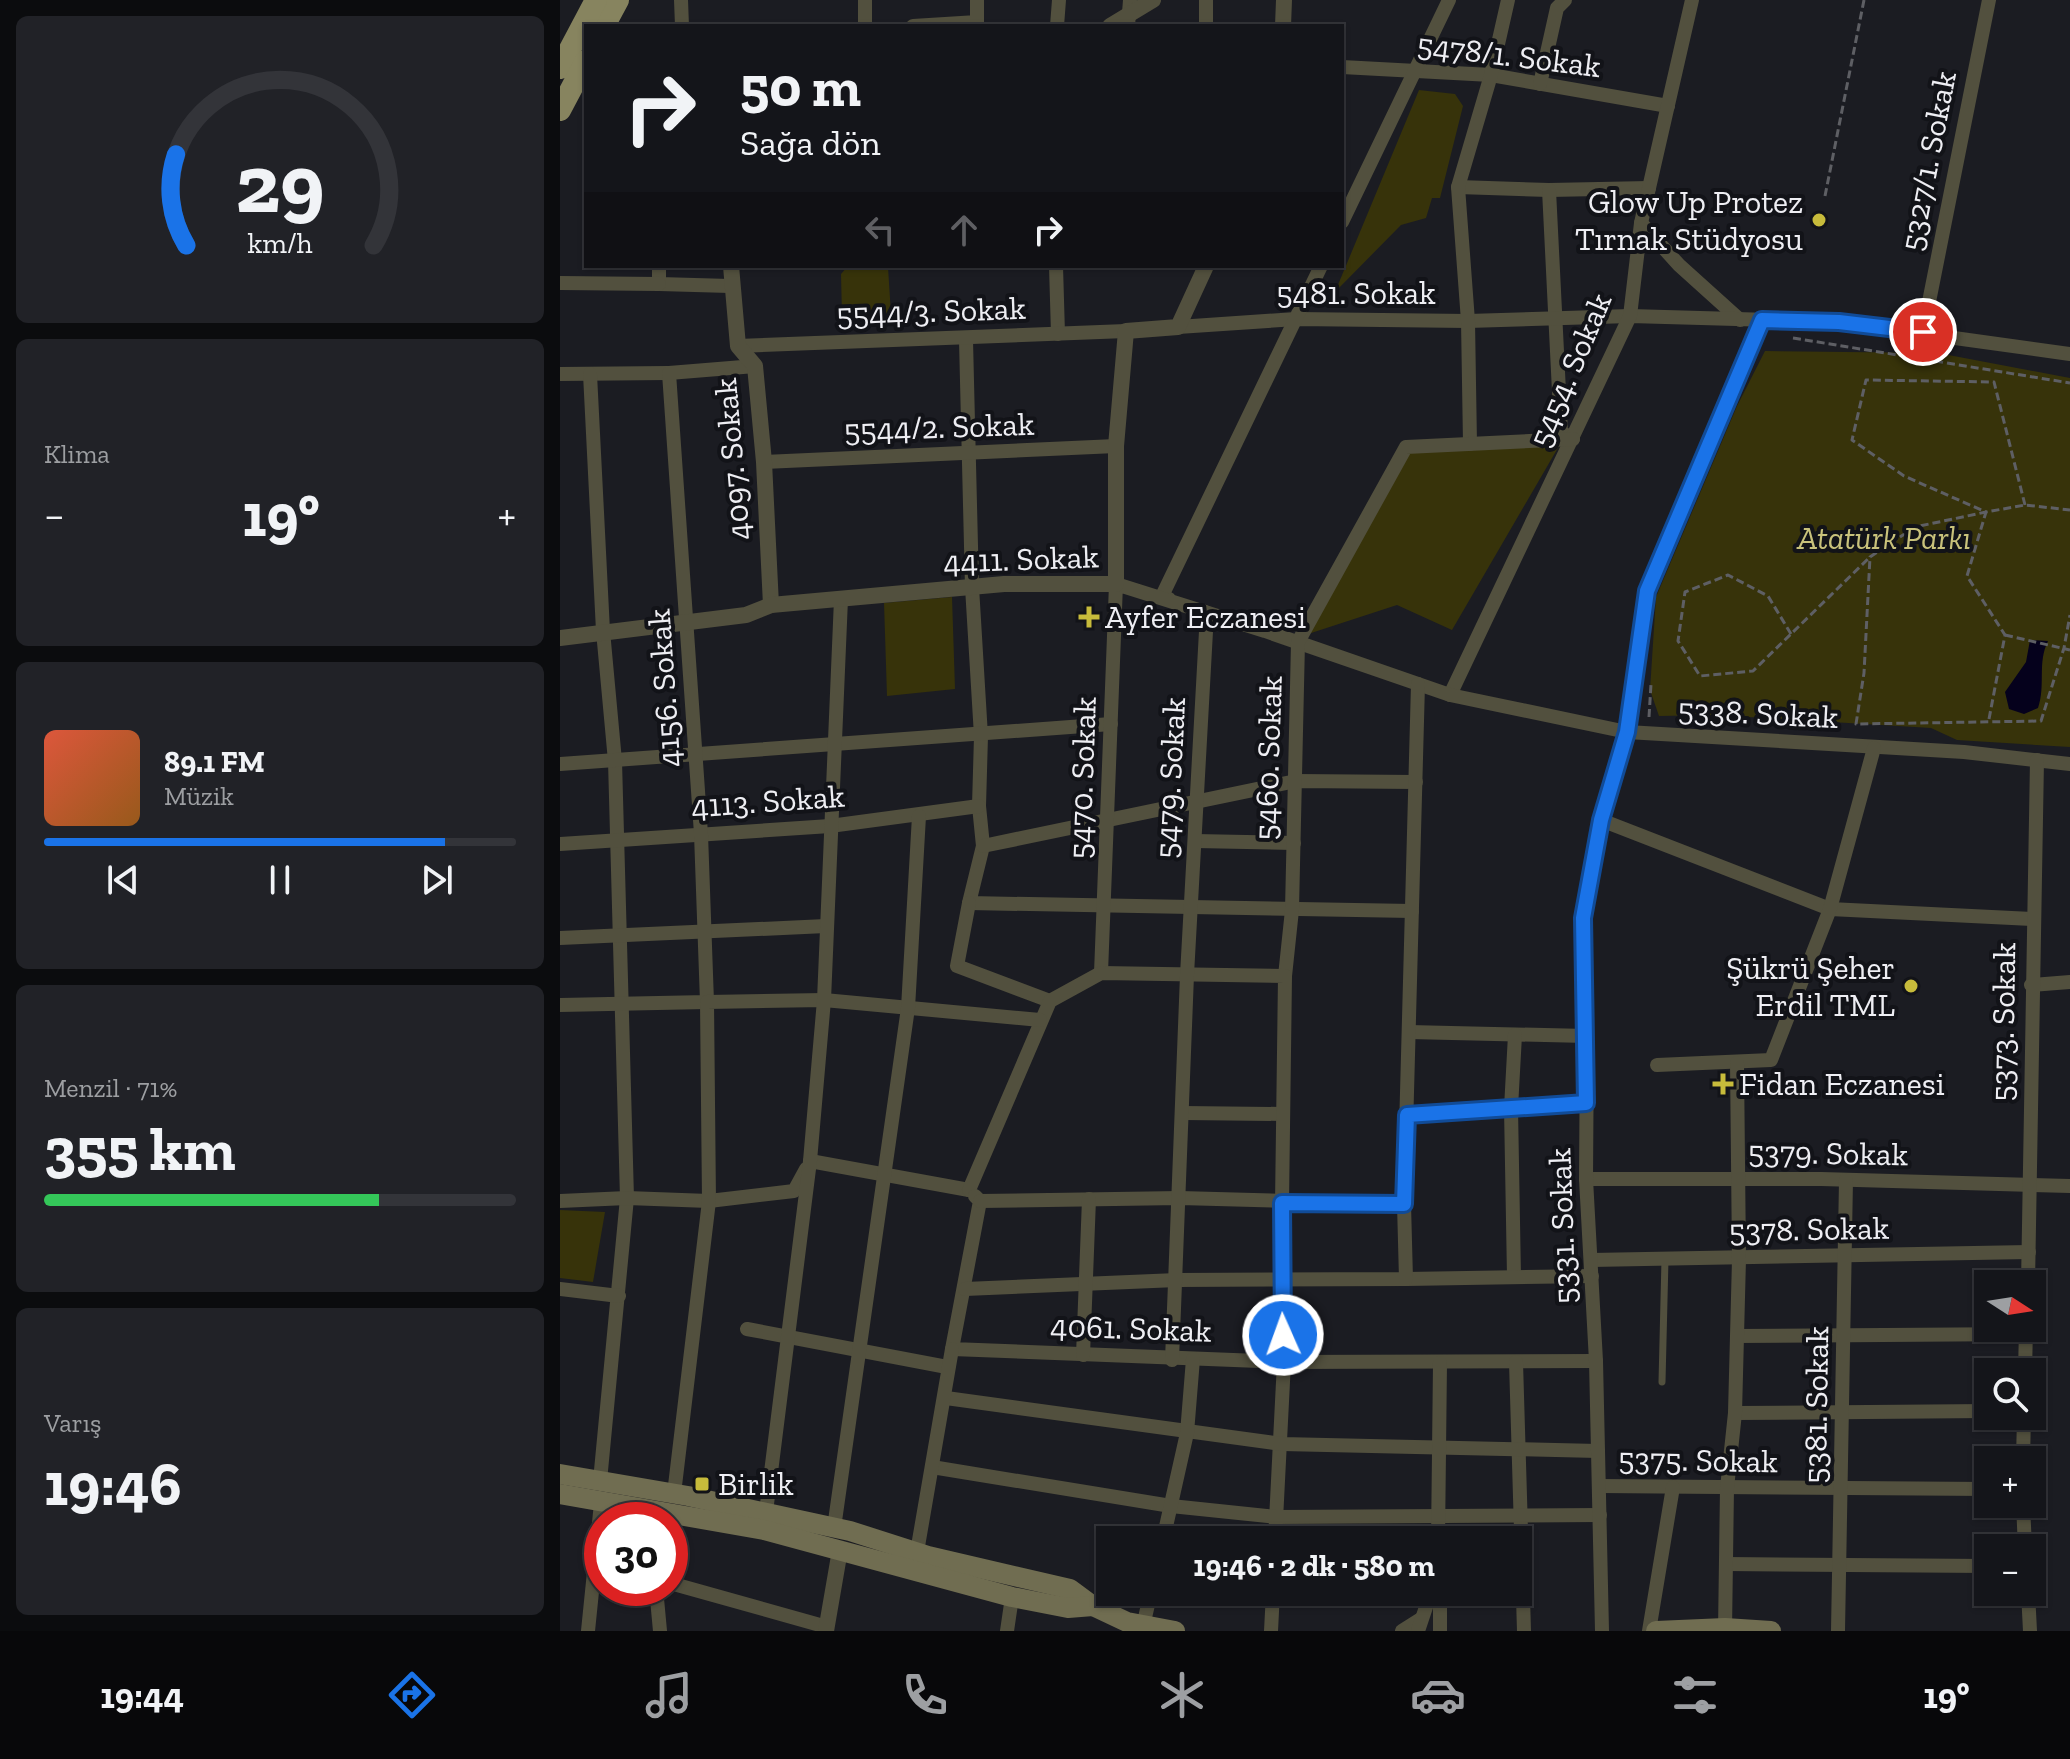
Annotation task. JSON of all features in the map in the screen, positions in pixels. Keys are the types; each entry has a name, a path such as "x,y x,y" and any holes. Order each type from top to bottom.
{"main road":[{"path":"585,24 596,0"},
{"path":"605,24 618,0"},
{"path":"560,68 572,52 584,26"},
{"path":"560,110 572,52"},
{"path":"560,1474 766,1512 834,1528 917,1552 1070,1589 1093,1606 1132,1626 1175,1631"},
{"path":"560,1494 596,1502"},
{"path":"688,1519 764,1530 1012,1597 1068,1608 1093,1606"},
{"path":"1656,1631 1771,1631"}],"street":[{"path":"681,0 682,24"},
{"path":"865,0 865,24"},
{"path":"945,24 977,22 977,0"},
{"path":"1057,24 1059,0"},
{"path":"1129,14 1153,0"},
{"path":"1206,0 1206,24"},
{"path":"1283,24 1284,0"},
{"path":"1344,218 1449,0"},
{"path":"1470,444 1468,321 1458,187 1491,75 1508,0"},
{"path":"1540,84 1557,8 1565,0"},
{"name":"5454. Sokak","path":"1450,695 1630,316 1641,223 1692,0"},
{"name":"5327/1. Sokak","path":"1923,332 1989,0"},
{"name":"5478/1. Sokak","path":"1344,67 1491,75 1668,106"},
{"path":"1458,187 1549,190 1649,188"},
{"path":"1549,190 1561,432 1573,439"},
{"path":"1641,223 1679,265 1740,320"},
{"path":"659,268 659,284"},
{"name":"4097. Sokak","path":"731,268 730,286 738,346 755,366 764,462 771,605"},
{"path":"1056,268 1058,334"},
{"path":"1126,331 1178,327 1205,268"},
{"path":"1116,584 1162,596 1320,268"},
{"path":"560,283 730,286"},
{"name":"5481. Sokak","path":"1178,327 1296,319 1468,321 1630,316 1839,322 2070,354"},
{"name":"5331. Sokak","path":"1602,1631 1596,1361 1586,1179 1587,1036 1583,918 1601,820 1627,732 1647,591 1762,320"},
{"name":"5544/3. Sokak","path":"738,346 966,340 1126,331"},
{"name":"4411. Sokak","path":"560,638 746,615 771,605 972,587 1116,584 1116,446 1126,331"},
{"path":"966,340 972,587 981,736 979,806 983,846 957,966 1050,1001"},
{"path":"560,374 669,373 755,366"},
{"name":"4156. Sokak","path":"669,373 701,834 709,1201 674,1494"},
{"path":"590,374 603,631 615,761 627,1198 600,1481"},
{"name":"5460. Sokak","path":"1276,1526 1284,1362 1281,1280 1285,976 1292,910 1298,642 1403,450 1573,439"},
{"name":"5544/2. Sokak","path":"764,462 1116,446"},
{"name":"5470. Sokak","path":"1101,973 1107,906 1116,584"},
{"name":"5338. Sokak","path":"1162,596 1450,695 1627,732 2070,764"},
{"name":"5479. Sokak","path":"1162,596 1207,613 1187,975 1172,1360"},
{"path":"766,1512 810,1161 824,1000 841,599"},
{"path":"1406,1279 1404,1204 1418,684"},
{"path":"560,764 981,736 1111,724"},
{"path":"1657,1065 1771,1060 1830,909 1874,748"},
{"name":"5373. Sokak","path":"2028,1270 2037,760"},
{"path":"983,846 1108,823 1296,781 1416,782"},
{"name":"4113. Sokak","path":"560,844 830,826 979,806"},
{"path":"834,1528 908,1008 919,816"},
{"path":"1601,820 1830,909 2032,919"},
{"path":"1195,841 1294,843"},
{"path":"969,903 1412,911"},
{"path":"560,938 826,926"},
{"path":"917,1552 946,1398 947,1367 965,1289 975,1195 1040,1020 1050,1001 1101,973 1285,976"},
{"path":"2031,985 2070,982"},
{"path":"560,1005 824,1000 1040,1020"},
{"path":"1409,1032 1587,1036"},
{"path":"1514,1277 1511,1108 1515,1035"},
{"path":"1725,1629 1727,1488 1735,1413 1739,1259 1737,1063"},
{"path":"1407,1115 1586,1103"},
{"path":"1183,1113 1283,1114"},
{"path":"810,1161 883,1173 975,1195 1404,1204"},
{"path":"560,1201 627,1198 709,1201 794,1191 810,1161"},
{"name":"5379. Sokak","path":"1586,1179 1846,1180 2070,1186"},
{"name":"5381. Sokak","path":"1838,1631 1846,1180"},
{"path":"1083,1355 1089,1199"},
{"name":"5378. Sokak","path":"1591,1260 2029,1252"},
{"path":"965,1289 1177,1280 1592,1276"},
{"path":"560,1289 619,1296"},
{"path":"747,1329 860,1353 947,1367"},
{"path":"1737,1336 1974,1332"},
{"name":"4061. Sokak","path":"952,1349 1172,1360 1596,1361"},
{"path":"1166,1526 1187,1433 1193,1359"},
{"path":"1516,1362 1524,1631"},
{"path":"1439,1526 1440,1363"},
{"path":"946,1398 1282,1444 1598,1451"},
{"path":"1735,1413 1974,1411"},
{"path":"932,1467 1171,1506 1276,1517 1600,1515"},
{"name":"5375. Sokak","path":"1599,1486 1974,1489"},
{"path":"1649,1631 1673,1487"},
{"path":"688,1588 827,1629 840,1550"},
{"path":"1726,1564 1974,1566"},
{"path":"1007,1631 1012,1597"},
{"path":"588,1631 591,1606"},
{"path":"658,1606 660,1631"},
{"path":"1132,1626 1143,1606"},
{"path":"1271,1631 1272,1606"},
{"path":"1402,1631 1420,1625 1426,1606"},
{"path":"1440,1631 1441,1606"},
{"path":"2029,1606 2030,1631"},
{"path":"1441,1610 1450,1631"}],"lane":[{"path":"1662,1382 1665,1259"}],"path":[{"path":"1825,196 1864,0"},
{"path":"1788,337 2070,383"},
{"path":"1986,512 1904,476 1852,440 1866,380 1994,382 2025,505"},
{"path":"1791,634 1768,596 1728,575 1685,592 1678,641 1700,676 1753,671 1791,634 1870,557 1915,527 2025,505 2070,510"},
{"path":"1986,512 1967,576 2005,635 1989,719"},
{"path":"1870,557 1864,673 1856,724 1989,719 2041,721 2064,648 2070,615"},
{"path":"2005,635 2070,650"},
{"path":"1649,722 1651,675"}],"green space":[{"path":"1419,90 1455,94 1463,106 1440,198 1432,198 1426,218 1401,225 1335,292"},
{"path":"846,268 888,268 891,314 842,317 841,274"},
{"name":"Atatürk Parkı","path":"1765,351 1938,353 2070,378 2070,747 1957,740 1931,728 1715,715 1659,716 1650,690 1656,597 1737,406"},
{"path":"1559,446 1452,630 1397,605 1305,635 1409,450"},
{"path":"952,597 955,689 887,696 884,603"},
{"path":"560,1210 605,1212 593,1282 560,1278"}],"water":[{"path":"2030,640 2048,641 2043,658 2038,708 2024,714 2009,709 2005,692 2026,662"}],"place":[{"name":"Glow Up Protez Tırnak Stüdyosu","path":"1819,220"},
{"name":"Ayfer Eczanesi","path":"1089,617"},
{"name":"Şükrü Şeher Erdil TML","path":"1911,986"},
{"name":"Fidan Eczanesi","path":"1723,1084"},
{"name":"Birlik","path":"702,1484"}],"route":[{"path":"1283,1335 1282,1203 1404,1204 1407,1115 1586,1103 1583,918 1601,820 1627,732 1647,591 1762,320 1839,322 1923,332"}]}
